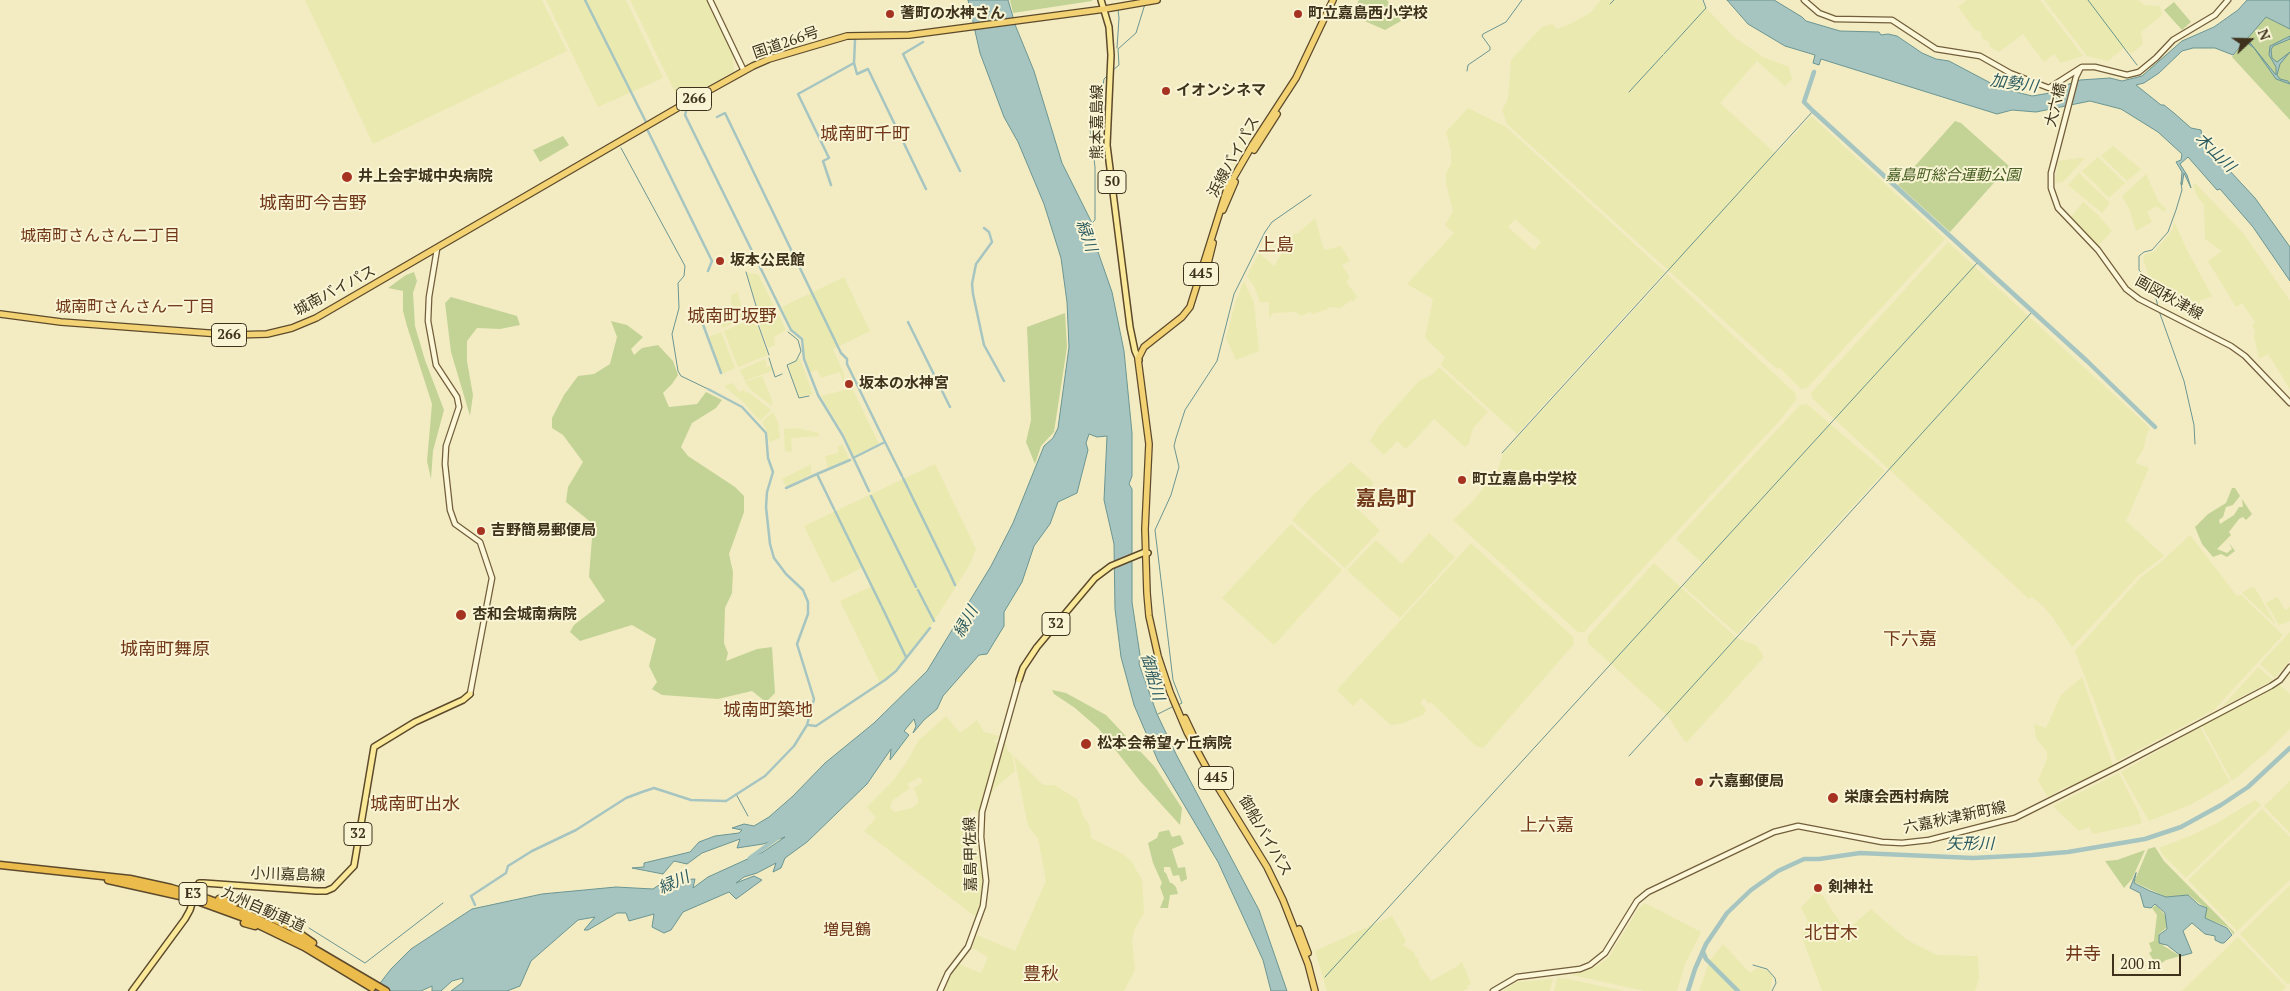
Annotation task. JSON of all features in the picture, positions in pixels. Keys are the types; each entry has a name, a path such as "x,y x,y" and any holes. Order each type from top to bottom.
{"highway":[{"name":"国道266号","path":"437,249 753,66 782,55 847,36 892,36 936,32 1102,10 1157,0"},
{"name":"浜線バイパス","path":"1139,360 1146,350 1182,321 1192,308 1230,192 1303,71 1335,0"},
{"name":"城南バイパス","path":"0,314 61,322 207,334 267,334 292,328 316,318 437,249"},
{"name":"445","path":"1139,360 1152,441 1143,554"},
{"name":"御船バイパス","path":"1143,554 1154,629 1178,702 1211,768 1276,878 1304,942 1316,991"},
{"name":"九州自動車道","path":"0,865 101,875 190,893 246,913 284,931 366,981 386,991"},
{"name":"九州自動車道","path":"0,869 151,886"},
{"path":"151,886 235,903"},
{"path":"151,886 196,906"},
{"path":"275,912 278,912 293,929 324,956"},
{"path":"267,916 293,929"},
{"path":"244,923 324,956"},
{"name":"九州自動車道","path":"366,981 378,991"}],"main road":[{"path":"710,0 744,72"},
{"name":"熊本嘉島線","path":"1101,0 1111,55 1107,145 1131,333 1139,360"},
{"path":"1804,0 1819,13 1835,19 1892,20 1932,47 1980,56 2010,73 2046,88 2069,76 2075,77"},
{"path":"2061,81 2082,67 2095,67 2127,74 2138,72 2153,61 2173,40 2215,15 2228,0"},
{"path":"2075,77 2082,67"},
{"path":"2069,74 2074,74 2075,77"},
{"name":"大六橋","path":"2060,137 2075,77"},
{"name":"画図秋津線","path":"2060,137 2050,179 2052,193 2058,208 2098,250 2126,290 2149,304 2221,339 2238,350 2290,403"},
{"path":"437,249 429,297 430,335 436,365 457,397 458,404 446,446 445,464 450,510 455,524 480,542 492,578 470,694"},
{"name":"32","path":"1019,680 1023,668 1037,648 1086,588 1107,569 1143,554"},
{"name":"六嘉秋津新町線","path":"1493,991 1517,978 1580,969 1590,965 1605,953 1637,901 1648,892 1774,832 1798,826 1882,842 1917,842 2015,818 2271,686 2280,680 2290,667"},
{"name":"嘉島甲佐線","path":"940,991 948,973 968,947 983,906 986,890 981,837 982,812 1019,680"},
{"name":"小川嘉島線","path":"132,991 185,920 198,883 316,891 326,891 333,888 354,866 374,747 415,722 463,700 470,694"}],"green space":[{"path":"305,0 542,0 567,51 373,144"},
{"path":"546,0 626,0 663,78 598,107"},
{"path":"630,0 707,0 733,54 734,72 683,100 678,98"},
{"path":"1010,0 1092,0 1092,1 1013,13"},
{"path":"1359,0 1387,0 1401,21 1385,30 1351,15"},
{"path":"1601,0 1701,0 1706,8 1734,37 1763,57 1789,67 1792,79 1785,86 1757,61 1720,103 1776,154 1811,116 1945,239 1807,388 1801,389 1779,367 1777,369 1507,124 1502,110 1508,99 1511,60 1542,27 1552,24 1557,29 1570,24 1590,13"},
{"path":"1967,0 2040,0 2083,56 2061,63 2054,54 2044,62 2023,34 1999,52 1990,47 1989,42 1982,38 1981,32 1974,29 1958,7"},
{"path":"2044,0 2138,0 2144,5 2160,6 2162,15 2141,32 2143,44 2131,54 2125,47 2108,61 2087,56"},
{"path":"2174,2 2191,22 2182,30 2164,10"},
{"path":"2265,17 2290,27 2290,120 2232,57"},
{"path":"1468,108 1506,127 1665,272 1517,434 1441,365 1445,357 1425,338 1433,299 1407,284 1454,233 1445,225 1453,211 1446,184 1446,173 1451,165 1451,151 1446,132","holes":["1515,219 1541,242 1534,250 1508,227"]},
{"name":"嘉島町総合運動公園","path":"1955,121 1961,123 2009,166 1950,232 1898,185"},
{"path":"563,136 569,145 540,162 533,150"},
{"path":"2113,146 2141,169 2127,181 2101,156"},
{"path":"2098,157 2125,183 2109,198 2082,171"},
{"path":"2085,158 2063,182 2055,183 2058,161"},
{"path":"2079,173 2110,203 2102,213 2068,185"},
{"path":"2146,174 2158,201 2166,209 2164,212 2156,206 2147,212 2152,222 2136,231 2129,208 2122,196"},
{"path":"2195,183 2244,234 2290,301 2290,389 2268,354 2259,359 2254,336 2255,330 2252,325 2255,322 2242,303 2236,307 2208,261 2222,251 2205,239 2204,205 2197,196 2193,185"},
{"path":"2083,202 2112,231 2098,246 2070,218"},
{"path":"1315,218 1324,250 1341,246 1350,261 1342,265 1350,278 1346,282 1357,296 1353,302 1351,300 1341,308 1327,307 1328,309 1313,314 1310,312 1301,316 1296,312 1274,313 1269,317 1269,302 1260,302 1254,286 1247,276 1259,253 1274,266 1294,234 1298,233"},
{"path":"2174,221 2187,250 2212,296 2200,301 2198,312 2178,305 2179,301 2163,293 2148,274 2143,258 2145,254 2154,252 2173,229"},
{"path":"1948,242 2150,428 2146,436 2144,448 2135,463 2149,468 2126,521 2164,556 2139,575 2072,647 2043,606 2032,597 2029,599 1813,399 1811,393"},
{"path":"414,272 417,281 413,293 415,326 425,360 444,410 433,451 431,479 427,461 432,404 403,311 403,291 388,288 406,275"},
{"path":"747,273 758,274 774,306 756,315 755,311 758,309"},
{"path":"1667,274 1796,394 1796,400 1781,419 1584,632 1578,632 1453,520 1473,501 1498,470 1503,453"},
{"path":"844,277 870,331 833,349 844,374 844,386 840,372 821,378 817,370 810,372 805,359 803,337 791,329 782,307"},
{"path":"1244,281 1254,303 1259,351 1236,360 1226,338 1236,300"},
{"path":"738,292 742,311 750,310 753,316 722,328 716,310 732,307 731,295"},
{"path":"451,297 517,316 520,325 500,329 477,328 467,341 467,361 473,395 470,416 451,352 445,303"},
{"path":"776,310 786,330 774,337 775,345 768,348 757,317"},
{"path":"1065,313 1067,347 1054,432 1041,446 1035,464 1026,442 1031,420 1027,327"},
{"path":"755,318 768,355 738,367 724,331"},
{"path":"611,321 627,325 643,337 631,349 634,355 642,348 658,345 673,361 678,375 663,393 669,407 697,404 706,392 722,400 716,408 692,423 681,447 688,456 735,487 744,496 744,512 729,554 733,572 732,593 725,608 724,643 728,653 726,661 757,649 772,647 775,693 766,702 752,691 718,699 662,695 652,689 657,682 649,666 656,639 632,625 580,641 570,632 574,625 605,601 589,577 593,524 566,502 568,487 583,462 563,435 552,428 552,418 564,395 578,376 594,374 610,364 617,337"},
{"path":"721,332 735,368 722,374 709,337"},
{"path":"800,358 813,394 799,397 788,365"},
{"path":"765,359 767,366 763,368 771,366 772,371 745,381 740,370"},
{"path":"1439,367 1488,412 1473,428 1469,443 1465,447 1434,419 1406,449 1397,441 1384,455 1370,441 1379,426 1419,381 1433,374"},
{"path":"762,376 772,400 772,406 751,390 745,382"},
{"path":"733,383 739,392 744,390 746,393 748,392 771,410 760,421 742,401 724,386"},
{"path":"848,389 853,390 879,444 853,456 844,434 821,396"},
{"path":"1807,404 1885,471 1737,634 1683,586 1703,564 1676,539 1800,405"},
{"path":"773,412 778,423 780,438 769,442 768,433 762,422"},
{"path":"796,428 819,433 819,436 791,438 792,452 785,451 784,429"},
{"path":"843,445 849,459 828,469 825,456 838,453 838,446"},
{"path":"1351,462 1374,483 1353,505 1380,530 1345,568 1292,520 1312,496"},
{"path":"811,464 811,474 786,487 782,479"},
{"path":"935,464 976,549 969,566 934,621 902,663 880,683 840,601 872,586 863,567 832,583 804,526"},
{"path":"2232,488 2235,488 2240,496 2233,505 2226,507 2223,517 2219,520 2220,524 2234,515 2239,507 2243,507 2242,499 2252,514 2246,520 2243,517 2239,519 2229,532 2231,535 2217,549 2227,553 2232,549 2229,543 2235,551 2227,557 2221,554 2213,557 2202,544 2195,527 2208,514 2226,503"},
{"path":"1291,524 1342,570 1274,645 1222,598"},
{"path":"1429,533 1455,557 1400,618 1347,570 1376,540 1402,564"},
{"path":"2190,535 2237,596 2241,595 2283,635 2214,710 2117,761 2075,651 2142,576 2159,564"},
{"path":"1471,543 1573,637 1574,644 1483,748 1476,746 1431,702 1429,704 1424,698 1420,703 1426,709 1424,714 1404,723 1391,725 1361,698 1353,706 1337,690"},
{"path":"1654,563 1737,638 1757,646 1764,657 1686,743 1667,715 1588,643 1588,636"},
{"path":"2251,587 2255,588 2276,625 2242,593"},
{"path":"2277,597 2285,610 2290,607 2290,621 2279,625 2266,603"},
{"path":"2290,632 2290,660 2275,678 2260,664"},
{"path":"2258,667 2273,680 2222,707"},
{"path":"2082,677 2113,765 2080,784 2065,787 2048,797 2038,781 2047,759 2047,752 2036,738 2034,724 2046,728 2061,695"},
{"path":"2280,685 2290,694 2290,729 2267,752 2232,781 2202,726"},
{"path":"1052,690 1066,693 1106,715 1155,767 1182,808 1180,825 1140,781 1098,728 1075,708 1054,694"},
{"path":"946,716 960,733 977,720 984,732 1000,736 994,742 999,744 980,815 973,809 960,825 979,841 974,848 981,854 974,862 982,859 984,896 977,918 864,831 876,818 867,807 893,781 908,760 918,741","holes":["920,777 923,782 914,788 919,802 912,808 894,812 890,807 892,801 910,788 907,784"]},
{"path":"2200,727 2230,782 2190,805 2149,821 2121,772"},
{"path":"1005,741 1008,751 1012,754 1015,771 995,788 987,803"},
{"path":"1014,756 1043,785 1054,785 1077,799 1084,818 1089,824 1091,838 1123,854 1132,862 1142,880 1144,913 1135,928 1132,941 1135,970 1124,991 943,991 959,964 981,973 988,957 972,948 977,935 1015,951 1046,881 1038,838 1028,826"},
{"path":"2119,773 2138,811 2142,822 2140,824 2093,834 2089,827 2079,831 2053,806"},
{"path":"2290,781 2290,833 2264,806"},
{"path":"2255,800 2261,805 2186,878 2162,854 2159,848 2217,823"},
{"path":"2262,809 2290,837 2290,880 2237,931 2188,880"},
{"path":"1169,830 1172,837 1180,835 1184,844 1172,849 1178,868 1185,867 1187,879 1181,882 1179,875 1173,876 1170,867 1164,867 1164,872 1170,883 1176,887 1178,894 1170,895 1168,908 1160,908 1164,898 1160,887 1162,883 1153,863 1148,843 1157,838 1159,832"},
{"path":"2155,847 2164,861 2234,932 2234,935 2228,927 2205,918 2207,908 2189,895 2166,897 2134,882 2148,849"},
{"path":"2145,850 2132,879 2124,888 2105,861 2117,860"},
{"path":"2290,885 2290,983 2288,985 2240,934"},
{"path":"1818,889 1846,931 1871,909 1907,940 1937,955 1978,956 1979,979 1975,991 1822,991 1802,937 1808,921 1801,908"},
{"path":"1645,903 1701,932 1685,964 1677,991 1644,991 1572,975 1597,966 1609,957 1638,909"},
{"path":"2156,905 2166,916 2166,928 2159,934 2159,943 2180,956 2166,960 2157,966 2149,953 2152,951 2149,943 2154,941 2157,915 2152,908"},
{"path":"1392,916 1406,941 1403,945 1415,953 1414,955 1418,959 1419,964 1431,981 1462,962 1471,984 1467,986 1468,989 1462,991 1327,991 1315,951"},
{"path":"2238,937 2286,987 2282,991 2182,991"},
{"path":"1723,944 1750,973 1757,968 1767,970 1773,976 1770,991 1699,991 1710,960"},
{"path":"1557,978 1568,979 1624,991 1554,991"},
{"path":"1553,979 1550,991 1503,991 1517,982"}],"water":[{"path":"968,0 1008,0 1016,27 1034,71 1062,163 1093,225 1090,229 1112,292 1124,351 1132,433 1132,476 1129,484 1132,489 1132,602 1140,655 1139,664 1157,714 1177,756 1259,910 1287,991 1271,991 1263,960 1218,862 1158,761 1134,705 1121,657 1115,609 1114,544 1104,500 1107,436 1097,437 1089,434 1086,443 1088,450 1077,493 1058,502 1050,524 1034,546 1022,582 1004,612 1004,626 987,654 979,655 943,696 937,709 913,733 916,726 914,719 904,731 909,735 890,760 891,749 867,784 807,842 785,858 781,868 773,872 776,863 757,873 744,877 736,883 754,876 762,880 736,899 729,892 683,912 671,930 664,933 652,927 654,914 629,921 626,913 617,913 588,930 584,930 595,917 578,920 531,961 520,986 507,991 451,991 463,982 463,978 452,981 441,991 432,991 432,986 421,991 374,991 391,969 411,949 472,909 542,894 616,887 653,889 659,885 671,886 678,880 695,879 693,888 708,877 763,852 785,837 763,844 737,848 740,839 702,853 687,864 674,861 663,874 632,868 644,867 644,863 690,852 699,842 715,836 739,833 742,830 732,828 744,824 754,826 769,817 793,796 825,763 874,723 927,671 991,566 1013,523 1044,446 1053,438 1058,428 1069,347 1067,302 1061,258 1044,204 1018,142 1004,117 980,53"},
{"path":"1727,0 1774,0 1806,21 1840,31 1879,32 1881,35 1897,36 1922,53 1936,59 1949,61 2000,88 2032,96 2050,93 2050,91 2080,80 2110,78 2122,81 2142,76 2182,41 2214,27 2238,10 2247,0 2290,0 2290,29 2266,17 2247,39 2276,75 2276,67 2269,55 2270,46 2290,36 2290,39 2273,46 2271,50 2272,58 2277,62 2290,52 2280,64 2277,75 2280,79 2288,81 2290,84 2276,79 2254,48 2245,41 2233,55 2215,48 2193,48 2182,51 2159,73 2144,83 2136,85 2191,128 2201,130 2203,142 2255,198 2290,247 2290,281 2253,227 2220,189 2217,190 2188,157 2180,164 2187,175 2191,188 2184,173 2182,185 2182,172 2176,162 2181,160 2182,154 2158,132 2121,109 2090,101 2036,112 2012,110 1997,114 1821,59 1819,65 1813,63 1815,55 1785,46 1748,24"},
{"path":"2136,873 2134,883 2150,891 2166,897 2188,895 2199,905 2207,908 2205,918 2227,928 2232,935 2224,943 2221,943 2215,940 2215,936 2205,934 2192,923 2183,931 2192,953 2181,956 2167,945 2159,943 2159,935 2167,929 2165,913 2155,904 2151,908 2144,907 2140,893 2130,888"}],"waterway":[{"path":"585,0 646,122"},
{"path":"1467,71 1468,65 1490,50 1482,36 1483,34 1506,22 1522,0"},
{"path":"1610,4 1614,0"},
{"path":"1664,54 1706,8 1703,0"},
{"path":"2088,0 2137,65"},
{"path":"1113,70 1119,65 1118,49 1136,33 1145,4"},
{"path":"1117,48 1118,10"},
{"path":"855,40 854,63 857,74 868,69 926,189"},
{"path":"923,42 903,54 960,171"},
{"path":"1629,92 1663,55"},
{"path":"831,185 823,161 829,158 798,94 854,63"},
{"path":"1814,72 1804,102 2087,361 2155,427"},
{"path":"1091,224 1095,220 1095,167 1090,129 1095,122 1104,79 1108,75"},
{"path":"687,108 685,115 791,330 802,339 804,359 818,395 843,436 869,491"},
{"path":"1502,453 1813,111"},
{"path":"717,117 725,113 841,353 847,359 847,364 885,442"},
{"path":"648,131 712,261 708,271"},
{"path":"621,148 685,266 684,276 678,283 679,308 672,334 678,371 681,376 708,389"},
{"path":"2158,307 2153,285 2139,270 2139,256 2144,252 2152,250 2168,232 2182,190 2181,183"},
{"path":"1178,705 1182,703 1173,680 1155,530 1171,495 1179,467 1174,446 1176,438 1185,410 1217,361 1234,294 1265,232 1272,222 1311,195"},
{"path":"984,228 989,232 992,242 976,264 972,284 973,294 984,345 1004,381"},
{"path":"1325,977 1978,262"},
{"path":"746,272 757,309 753,310 769,355"},
{"path":"701,310 701,319 721,373"},
{"path":"2159,311 2184,381 2194,425 2195,444"},
{"path":"1629,756 2032,312"},
{"path":"908,322 950,407"},
{"path":"788,332 798,340 801,351 796,361 787,365 799,398 809,396"},
{"path":"769,358 775,377 782,374"},
{"path":"475,905 471,896 506,873 508,866 532,851 576,830 626,798 654,788 691,800 726,801 765,776 794,746 807,725 814,699 797,644 808,614 808,602 803,590 786,574 774,558 770,544 766,507 767,492 773,472 768,458 766,433 742,407 708,389"},
{"path":"853,458 885,442 902,476"},
{"path":"834,509 817,474 850,460"},
{"path":"786,488 817,474"},
{"path":"903,478 949,572"},
{"path":"871,496 916,587"},
{"path":"835,511 881,605"},
{"path":"950,574 955,585"},
{"path":"918,590 934,621"},
{"path":"882,607 906,657"},
{"path":"808,725 816,726 885,680 896,671 930,628"},
{"path":"1158,714 1174,706"},
{"name":"矢形川","path":"1688,991 1706,944 1727,913 1751,890 1778,871 1804,859 1819,859 1860,853 1973,858 2032,855 2068,852 2145,839 2181,827 2221,805 2248,787 2290,748"},
{"path":"736,794 748,816"},
{"name":"緑川","path":"750,858 780,836"},
{"path":"309,928 365,963 443,903"},
{"path":"1703,952 1706,959 1738,991"},
{"path":"1753,965 1767,969 1775,978 1776,983 1772,991"}],"place":[{"name":"蓍町の水神さん","path":"890,14"},
{"name":"町立嘉島西小学校","path":"1298,14"},
{"name":"イオンシネマ","path":"1166,91"},
{"name":"井上会宇城中央病院","path":"347,177"},
{"name":"坂本公民館","path":"720,261"},
{"name":"坂本の水神宮","path":"849,384"},
{"name":"町立嘉島中学校","path":"1462,480"},
{"name":"吉野簡易郵便局","path":"481,531"},
{"name":"杏和会城南病院","path":"461,615"},
{"name":"松本会希望ヶ丘病院","path":"1086,744"},
{"name":"六嘉郵便局","path":"1699,782"},
{"name":"栄康会西村病院","path":"1833,798"},
{"name":"剣神社","path":"1818,888"}],"district":[{"name":"城南町千町","path":"865,135"},
{"name":"城南町今吉野","path":"313,204"},
{"name":"城南町さんさん二丁目","path":"100,236"},
{"name":"上島","path":"1276,246"},
{"name":"城南町さんさん一丁目","path":"135,307"},
{"name":"城南町坂野","path":"732,317"},
{"name":"嘉島町","path":"1386,499"},
{"name":"下六嘉","path":"1910,640"},
{"name":"城南町舞原","path":"165,650"},
{"name":"城南町築地","path":"768,711"},
{"name":"城南町出水","path":"415,805"},
{"name":"上六嘉","path":"1547,826"},
{"name":"増見鶴","path":"847,930"},
{"name":"北甘木","path":"1831,934"},
{"name":"井寺","path":"2083,955"},
{"name":"豊秋","path":"1041,975"}],"water label":[{"name":"加勢川","path":"2014,84"},
{"name":"木山川","path":"2215,153"},
{"name":"御船川","path":"1152,677"}]}
